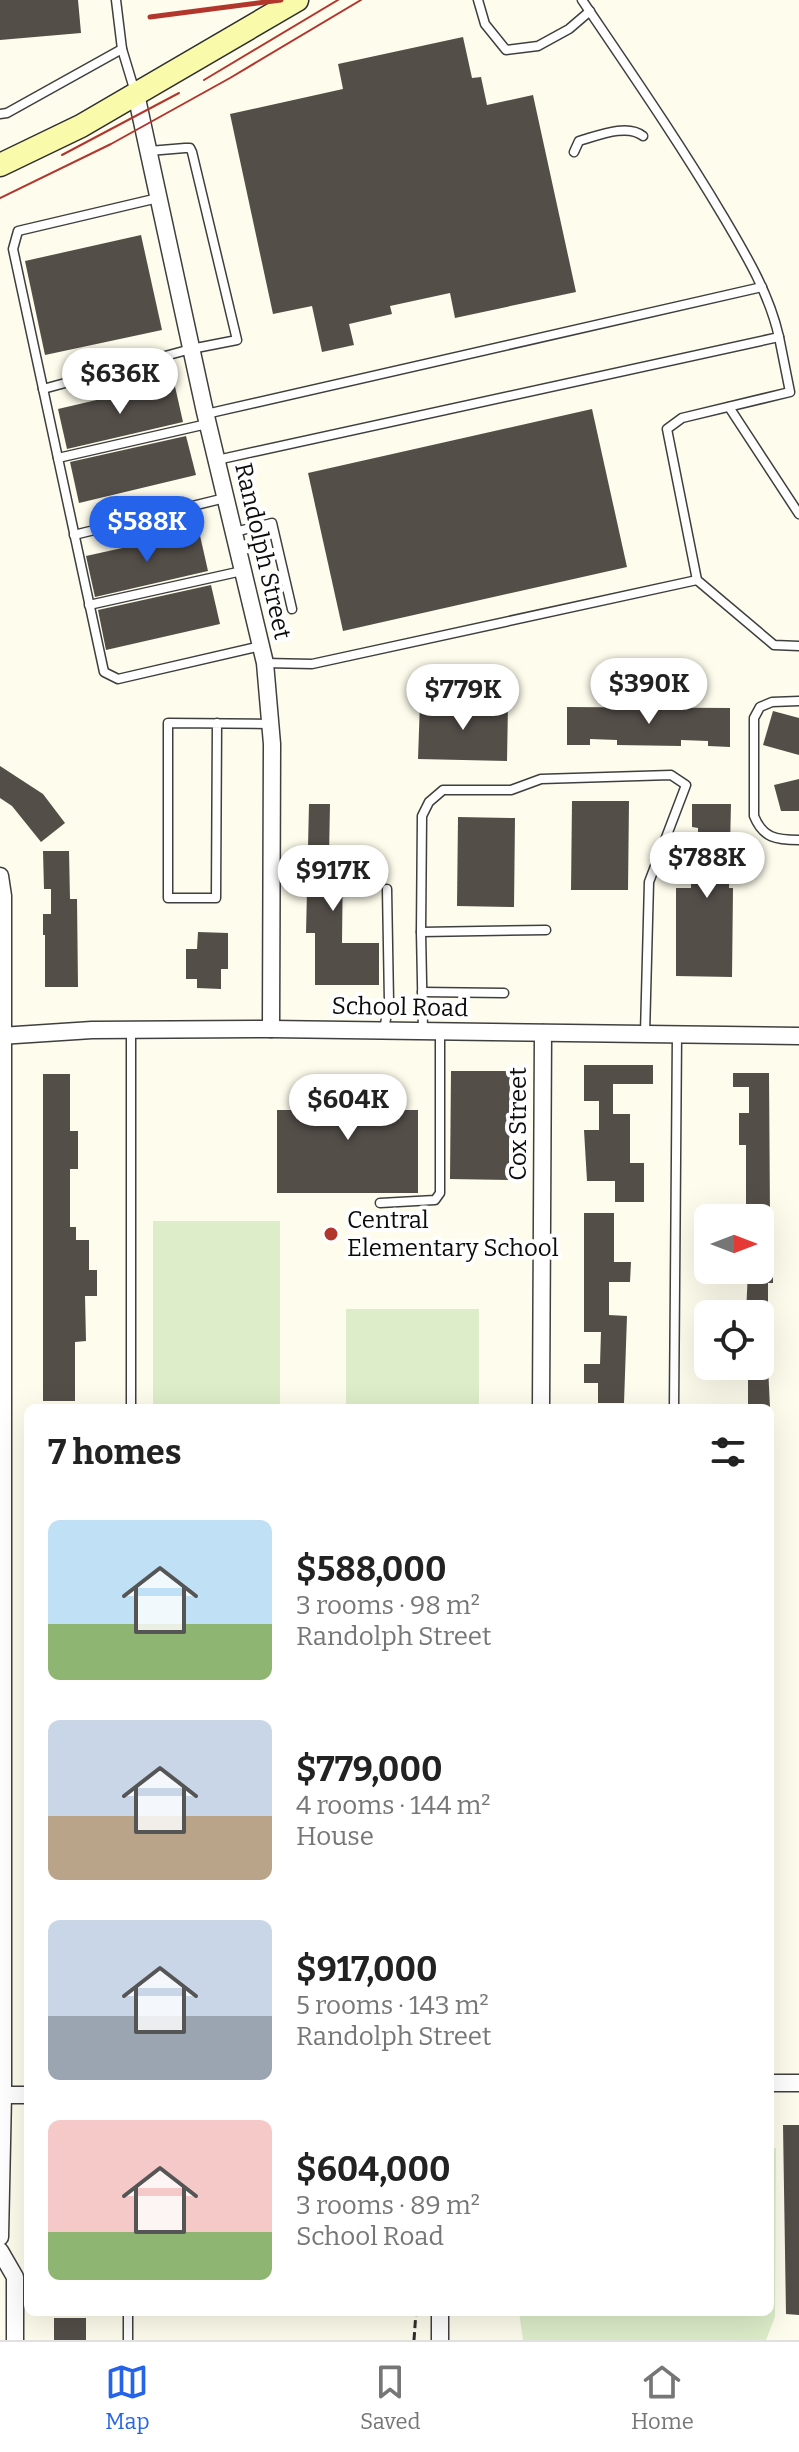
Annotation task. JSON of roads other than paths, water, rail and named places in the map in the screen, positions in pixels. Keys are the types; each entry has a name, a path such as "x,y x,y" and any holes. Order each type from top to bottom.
{"street":[{"path":"0,165 81,126 297,0"},
{"name":"Randolph Street","path":"136,94 191,349 265,663 272,744 271,1029"},
{"path":"0,876 3,896 3,2095 0,2237"},
{"name":"School Road","path":"1,1036 131,1030 271,1029 799,1036"},
{"name":"Cox Street","path":"541,1404 543,1033"},
{"path":"774,2083 799,2083"},
{"path":"3,2095 24,2095"},
{"path":"0,2251 15,2277 15,2340"},
{"path":"440,2316 440,2340"}],"lane":[{"path":"116,0 122,49 136,94"},
{"path":"478,0 485,24 506,50 538,46 569,29 590,11"},
{"path":"582,0 689,158 773,310 794,393 682,418 667,429 697,580 774,645 799,646"},
{"path":"0,114 7,113 122,49"},
{"path":"574,152 579,141 617,132 637,131 643,136"},
{"path":"43,389 191,349 237,340 192,152 190,148 148,151"},
{"path":"158,198 18,231 13,249 104,672 118,679 261,646"},
{"path":"58,458 207,419 762,287"},
{"path":"217,460 779,337"},
{"path":"729,407 799,514"},
{"path":"74,535 226,498"},
{"path":"234,532 272,523 292,609"},
{"path":"89,605 243,570"},
{"path":"265,663 312,664 697,580"},
{"path":"799,701 772,702 760,707 754,718 754,816 769,836 799,840"},
{"path":"217,723 216,898 168,898 168,723 217,723 270,724"},
{"path":"380,1203 435,1200 440,1193 432,1031 422,992 421,932 422,816 429,802 443,790 511,790 541,779 671,775 686,785 649,882 645,1034"},
{"path":"384,1030 389,1002 387,889"},
{"path":"421,932 546,930"},
{"path":"422,992 504,993"},
{"path":"131,1030 131,1404"},
{"path":"674,1404 677,1034"},
{"path":"128,2316 128,2340"}],"tram line":[{"path":"204,80 338,0"},
{"path":"0,198 111,144 361,0"},
{"path":"62,155 179,93"}],"railway":[{"path":"150,17 281,0"}],"place":[{"name":"Central Elementary School","path":"331,1234"}]}
